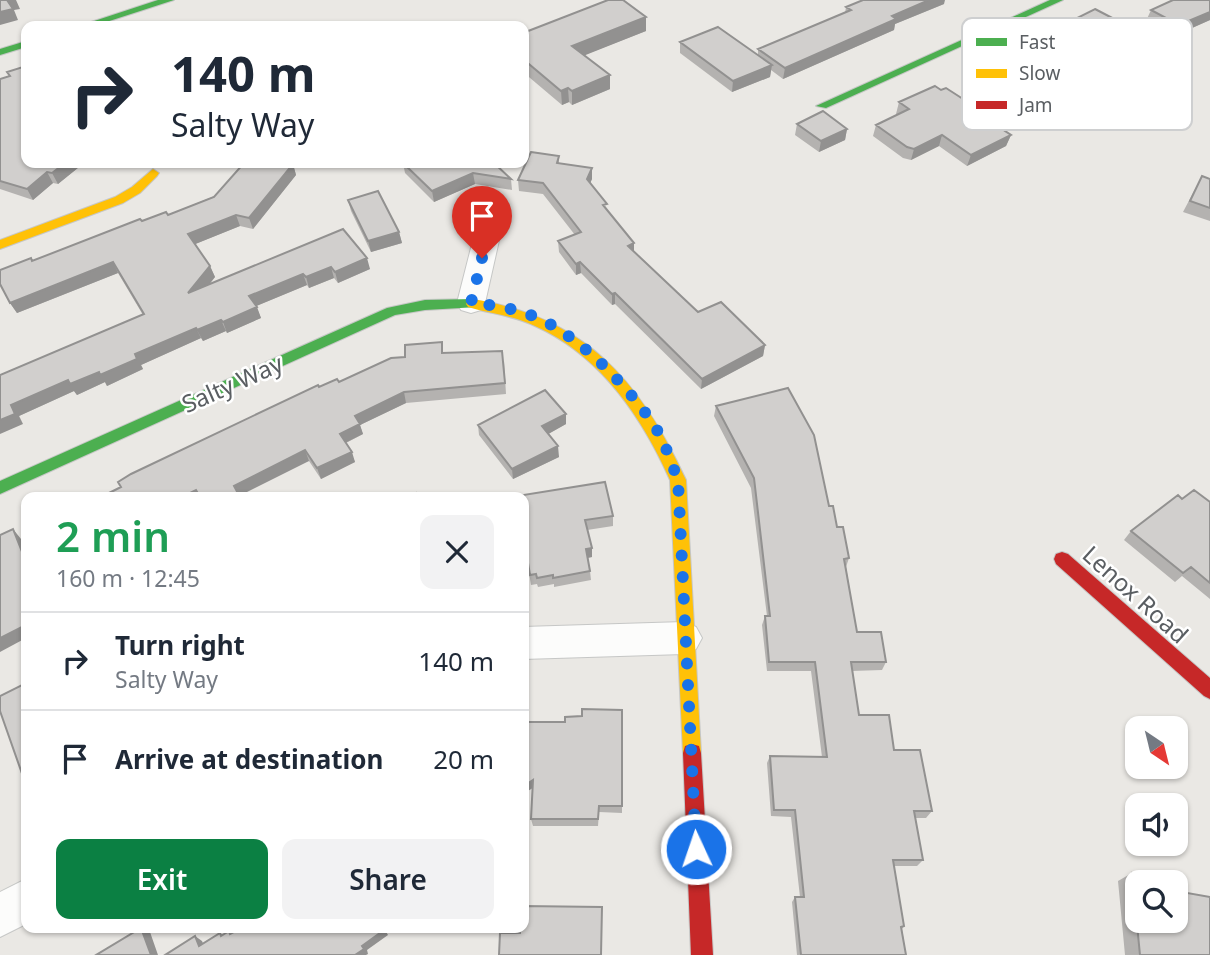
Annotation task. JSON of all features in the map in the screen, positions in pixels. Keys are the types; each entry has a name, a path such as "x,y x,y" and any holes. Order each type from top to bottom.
{"street":[{"path":"100,21 169,0"},
{"path":"1018,18 1058,0"},
{"path":"822,106 962,43"},
{"path":"0,52 21,46"},
{"path":"0,245 120,200 136,190 153,173"},
{"path":"471,303 487,236"},
{"name":"Salty Way","path":"0,488 392,311 445,302 471,303 518,311 541,320 562,333 594,358 649,418 661,437 678,480 702,955"},
{"name":"Lenox Road","path":"1062,559 1210,690"},
{"path":"529,643 684,638"},
{"path":"0,916 21,903"}],"building":[{"path":"0,0 7,0 13,9 0,12"},
{"path":"608,0 623,0 646,17 572,46 610,75 572,91 568,88 561,91 529,64 529,31"},
{"path":"863,0 929,0 892,16 896,19 785,68 758,49 851,10 846,7"},
{"path":"1173,0 1210,0 1210,12 1192,20 1166,18 1151,10"},
{"path":"1095,9 1112,18 1077,18"},
{"path":"718,27 772,65 733,81 680,42"},
{"path":"21,68 21,168 58,168 52,173 47,172 27,189 0,181 0,79 10,76 7,72"},
{"path":"935,86 941,90 946,88 962,98 962,130 1004,130 1011,135 971,155 942,135 914,149 907,147 876,125 909,109 899,102"},
{"path":"823,111 847,129 821,141 797,124"},
{"path":"531,152 559,156 557,163 592,168 587,179 607,204 603,205 634,243 628,246 698,312 721,302 765,345 702,379 615,293 612,294 580,262 576,264 558,241 581,232 543,183 518,180 524,168 529,168"},
{"path":"240,168 290,168 249,218 236,215 188,234 210,266 188,293 343,229 367,258 335,272 331,267 306,277 303,274 249,296 257,307 223,322 221,320 197,330 196,328 135,354 137,359 100,375 99,372 70,384 68,380 11,405 15,414 0,420 0,375 144,314 113,262 10,303 0,284 0,270 31,258 32,261 140,219 142,221 166,212 168,215 214,197"},
{"path":"408,168 499,168 511,179 473,173 432,191"},
{"path":"1202,176 1210,179 1210,208 1190,201"},
{"path":"378,191 399,232 368,241 348,200"},
{"path":"442,342 442,353 502,351 505,383 404,392 355,416 360,424 340,434 352,452 317,468 305,450 234,486 237,492 111,492 121,487 118,482 131,474 318,385 319,387 337,379 339,382 391,358 405,357 405,345"},
{"path":"788,388 814,435 829,506 833,506 837,527 843,527 849,558 844,559 857,632 881,632 886,662 851,662 859,715 889,715 894,750 920,750 932,811 914,811 923,860 893,860 906,955 801,955 795,897 804,897 795,810 774,810 770,756 827,757 815,662 769,662 765,616 770,616 754,478 716,406"},
{"path":"545,390 566,414 542,426 558,446 512,469 478,425"},
{"path":"605,482 613,516 585,520 592,548 586,549 590,571 553,578 553,575 537,578 536,574 530,575 529,494"},
{"path":"1194,490 1210,502 1210,583 1191,567 1183,573 1131,531 1178,495 1182,499"},
{"path":"13,529 21,549 21,628 0,638 0,535"},
{"path":"21,686 21,771 0,711 0,696"},
{"path":"582,709 622,710 622,806 599,806 598,819 531,819 533,780 529,783 529,722 565,722 565,717 582,716"},
{"path":"1188,893 1210,897 1210,955 1140,955 1138,933 1188,933"},
{"path":"529,906 602,907 601,955 499,955 500,933 529,933"},
{"path":"133,933 143,933 151,955 96,955"},
{"path":"220,933 221,936 380,933 362,946 364,949 355,955 165,955 195,936 199,946"}],"traffic: fast":[{"path":"100,21 169,0"},
{"path":"1018,18 1058,0"},
{"path":"822,106 962,43"},
{"path":"0,52 21,46"},
{"path":"0,488 392,311 425,305 473,304"}],"traffic: slow":[{"path":"0,245 119,200 136,190 153,173"},
{"path":"473,304 508,310 541,322 572,340 600,362 624,388 646,417 664,448 678,480 692,753"}],"traffic: jam":[{"path":"1062,559 1210,690"},
{"path":"692,753 702,955"}],"route":[{"path":"482,258 471,303 494,305 541,320 578,345 613,376 649,418 671,460 678,480 696,849"}]}
